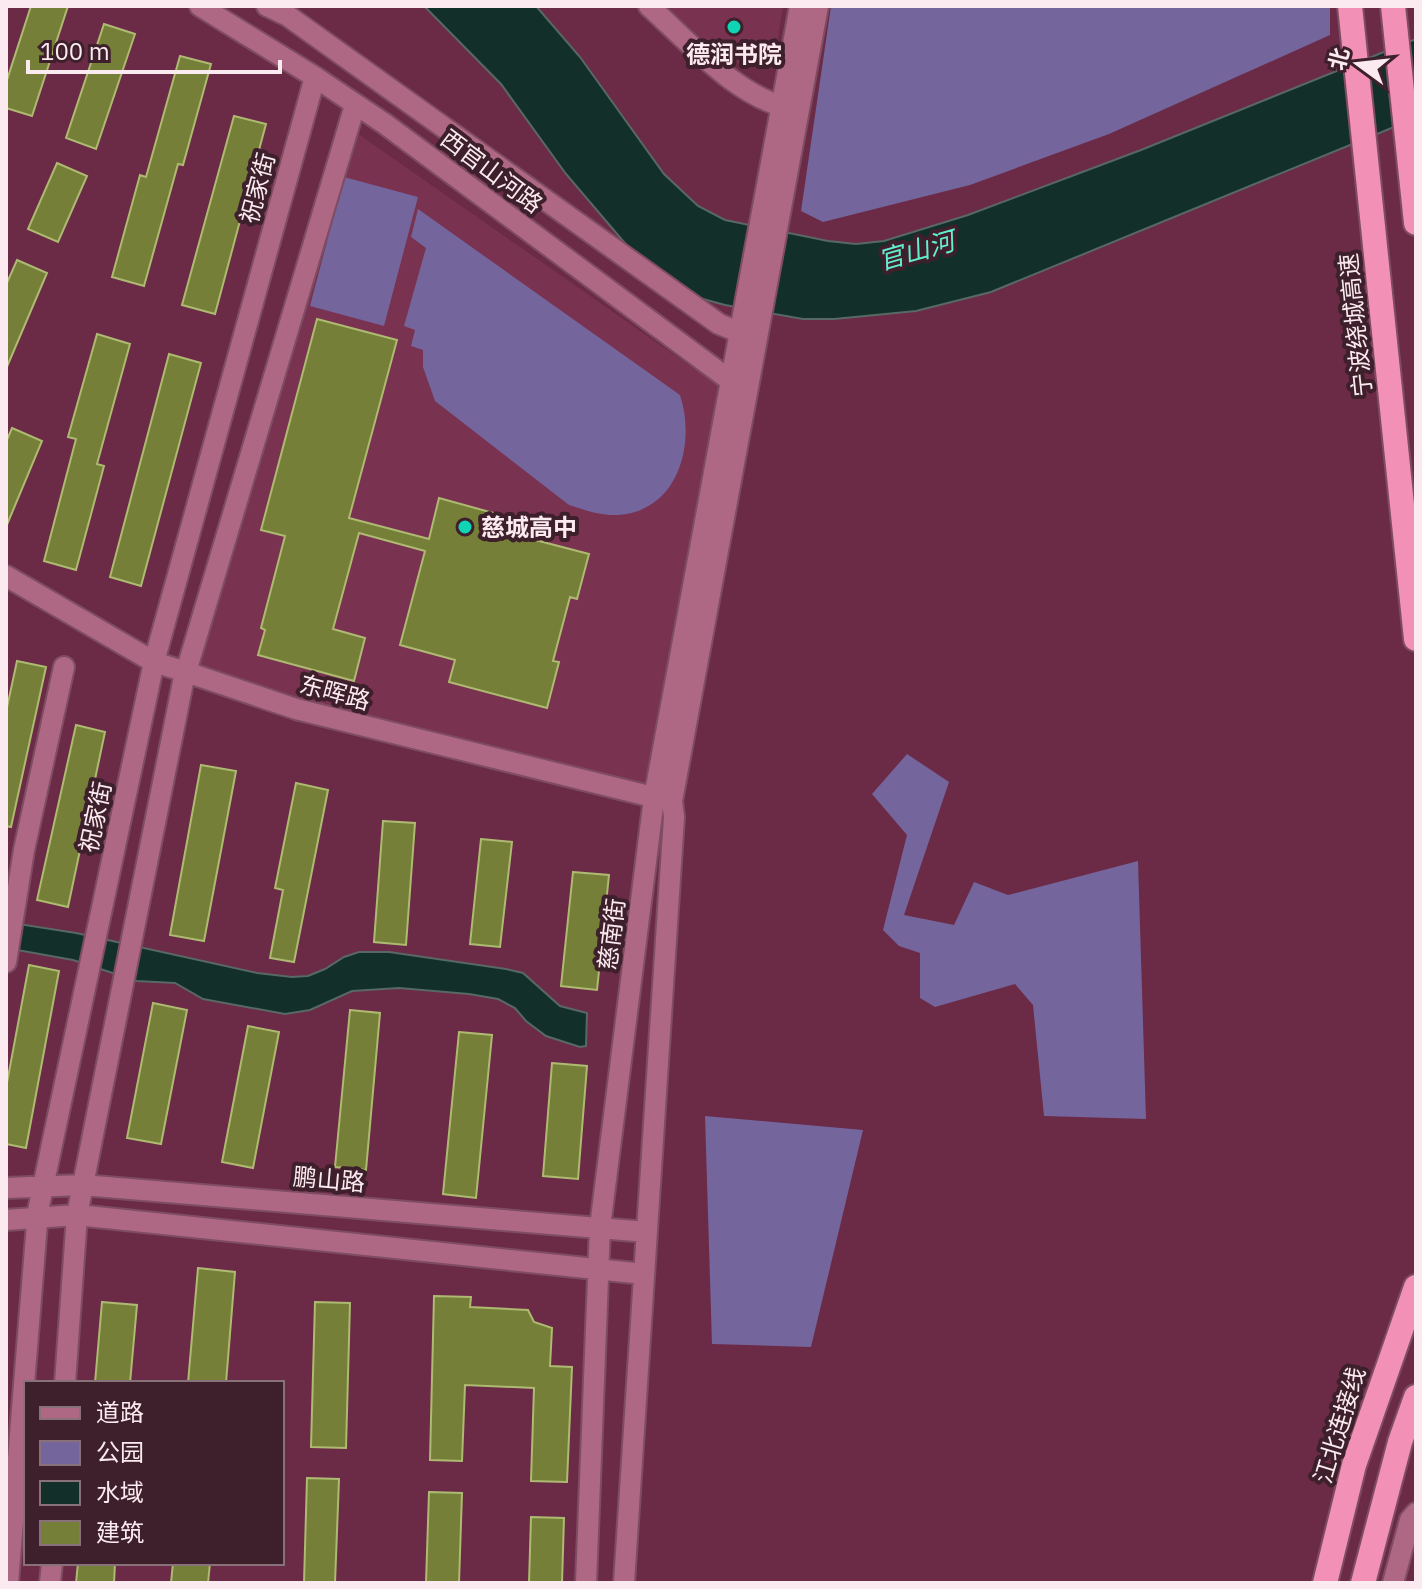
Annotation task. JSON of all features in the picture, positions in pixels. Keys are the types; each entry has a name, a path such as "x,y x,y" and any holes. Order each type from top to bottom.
{"highway":[{"name":"宁波绕城高速","path":"1350,6 1416,639"},
{"path":"1393,6 1415,214"},
{"name":"江北连接线","path":"1325,1583 1354,1465 1416,1287"},
{"path":"1363,1583 1400,1442 1416,1397"}],"street":[{"name":"西官山河路","path":"200,6 385,124 739,383"},
{"name":"西官山河路","path":"267,6 288,16 719,324 747,335"},
{"path":"649,6 733,81 762,100 790,109"},
{"path":"790,109 800,6"},
{"path":"790,109 818,6"},
{"name":"祝家街","path":"8,1583 10,1522 43,1187 154,662 315,77"},
{"path":"65,1381 77,1215 82,1185 186,672 355,105"},
{"name":"慈南街","path":"586,1583 600,1227 663,799 790,109"},
{"name":"东晖路","path":"6,576 154,662 296,709 663,799"},
{"path":"6,962 15,849 64,667"},
{"name":"慈南街","path":"624,1583 674,817 663,799"},
{"name":"鹏山路","path":"6,1188 82,1185 647,1232"},
{"path":"6,1220 77,1215 644,1274"},
{"path":"1393,1583 1410,1520 1416,1513"}],"shaded area":[{"name":"德润书院","path":"666,6 783,6 775,56 747,68 713,49"},
{"name":"慈城高中","path":"351,129 719,386 644,787 295,699 197,669"}],"green space":[{"path":"831,6 1330,6 1330,35 1109,134 970,185 823,222 801,211"},
{"path":"344,177 418,197 384,326 310,306"},
{"path":"418,209 680,395 686,433 683,453 678,472 669,488 656,501 639,511 618,515 599,514 569,505 435,401 423,367 423,350 411,346 415,330 404,326 426,248 411,237"},
{"path":"907,754 949,782 904,915 954,925 974,882 1008,895 1138,861 1146,1119 1044,1116 1033,1005 1015,984 935,1007 920,998 920,953 899,946 883,930 907,835 872,794"},
{"path":"705,1116 863,1130 811,1347 712,1344"}],"water":[{"name":"官山河","path":"424,6 536,6 580,57 664,174 698,206 725,220 828,241 856,244 884,241 968,215 1141,150 1416,39 1416,118 991,292 916,311 803,319 703,299 682,289 629,248 566,174 501,84"},
{"path":"6,922 76,933 257,973 292,977 308,976 359,952 389,952 506,969 523,973 560,1006 587,1013 586,1046 580,1047 546,1036 515,1008 498,999 469,994 399,988 352,991 310,1010 285,1014 203,999 175,983 137,981 73,960 6,948"}],"building":[{"path":"31,6 68,6 32,116 6,108 6,83"},
{"path":"104,24 135,34 96,149 66,138"},
{"path":"180,56 211,64 183,165 178,164 144,286 112,277 140,175 146,177"},
{"path":"234,116 266,124 215,314 182,305"},
{"path":"57,163 87,176 58,242 28,229"},
{"path":"17,260 47,273 6,369 6,285"},
{"path":"317,319 397,340 349,518 429,539 439,498 497,514 493,529 589,554 577,599 570,597 553,661 559,662 547,708 449,682 455,660 400,645 425,551 359,533 333,629 365,638 354,681 258,655 265,630 261,628 285,536 261,530"},
{"path":"97,334 130,344 97,464 104,466 76,570 44,561 76,439 68,437"},
{"path":"169,354 201,363 141,586 110,577"},
{"path":"12,428 42,441 6,527 6,442"},
{"path":"17,661 46,667 11,827 6,826 6,712"},
{"path":"76,725 105,732 68,907 37,900"},
{"path":"201,765 236,771 204,941 170,935"},
{"path":"296,783 328,790 294,962 270,958 283,890 275,888"},
{"path":"383,821 415,823 406,945 374,942"},
{"path":"481,839 512,842 500,947 470,944"},
{"path":"573,872 609,875 597,990 561,986"},
{"path":"29,965 59,971 26,1148 6,1144 6,1088"},
{"path":"153,1003 187,1010 161,1144 127,1138"},
{"path":"350,1010 380,1013 366,1170 335,1167"},
{"path":"248,1026 279,1032 253,1168 222,1162"},
{"path":"459,1032 492,1035 476,1198 443,1194"},
{"path":"552,1063 587,1066 578,1179 543,1176"},
{"path":"198,1268 235,1272 226,1381 188,1381"},
{"path":"434,1296 471,1297 470,1307 528,1310 534,1322 552,1328 550,1366 572,1367 567,1482 531,1481 534,1388 465,1385 462,1461 430,1460"},
{"path":"102,1302 137,1305 130,1381 95,1381"},
{"path":"315,1302 350,1303 346,1448 311,1447"},
{"path":"307,1478 339,1479 335,1583 304,1583"},
{"path":"429,1492 462,1493 459,1583 426,1583"},
{"path":"531,1517 564,1518 562,1583 529,1583"},
{"path":"78,1565 115,1565 114,1583 76,1583"},
{"path":"173,1565 210,1565 208,1583 171,1583"}],"place":[{"name":"德润书院","path":"734,27"},
{"name":"慈城高中","path":"465,527"}]}
